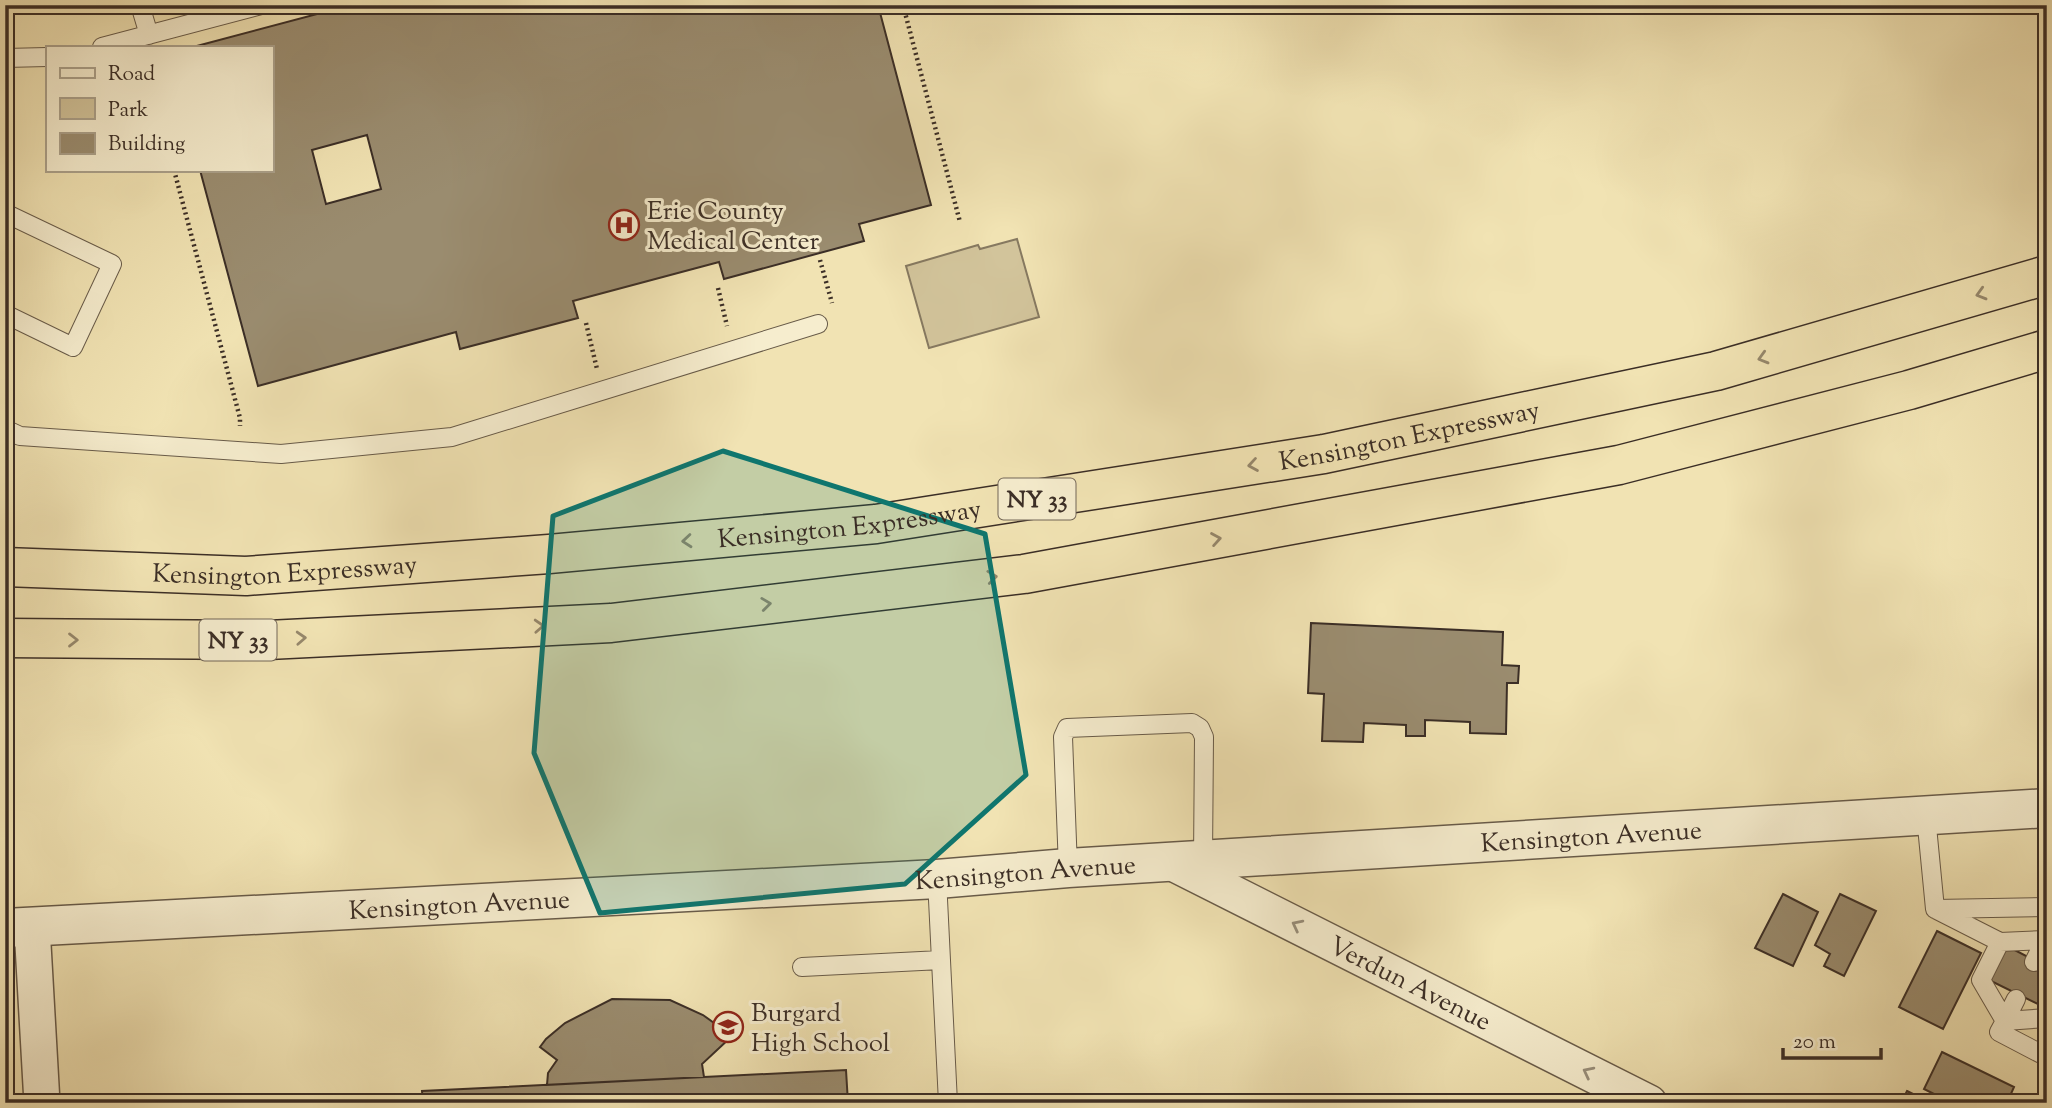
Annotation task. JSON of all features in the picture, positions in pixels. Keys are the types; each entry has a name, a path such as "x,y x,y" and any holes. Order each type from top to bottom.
{"highway":[{"name":"Kensington Expressway","path":"5,567 246,576 549,554 876,524 1324,454 1689,377 2047,275"},
{"name":"NY 33","path":"5,638 268,640 611,622 1024,574 1619,465 1909,390 2047,349"}],"street":[{"name":"Kensington Avenue","path":"18,927 937,879 1068,868 2042,810"},
{"name":"Verdun Avenue","path":"1187,861 1649,1103"},
{"path":"18,927 42,1103"}],"lane":[{"path":"140,5 149,35"},
{"path":"106,46 261,5"},
{"path":"5,58 46,57"},
{"path":"5,213 112,264 73,347 5,314"},
{"path":"5,429 20,436 281,454 452,437 818,324"},
{"path":"1068,868 1063,737 1067,728 1192,723 1200,728 1204,737 1187,861"},
{"path":"1926,816 1935,909"},
{"path":"937,879 948,1103"},
{"path":"1935,909 2047,906"},
{"path":"1935,909 2000,942 2046,940"},
{"path":"2034,962 2046,940"},
{"path":"2000,942 1981,980 2005,1021"},
{"path":"802,967 941,960"},
{"path":"2016,999 1999,1032 2047,1057"},
{"path":"2005,1021 2047,1018"}],"path":[{"path":"903,5 960,222"},
{"path":"175,172 240,418 240,429"},
{"path":"820,260 833,309"},
{"path":"718,288 728,332"},
{"path":"586,323 596,366"}],"highlighted area":[{"path":"723,451 985,534 1026,775 905,884 600,913 534,753 553,516"}],"green space":[{"path":"1017,239 1039,317 929,348 906,266 978,245 980,249"}],"building":[{"path":"351,5 878,5 931,205 859,224 864,241 724,279 719,262 573,301 578,318 460,349 456,332 258,386 201,172 273,172 273,46 197,46","holes":["367,135 381,189 326,204 312,150"]},
{"path":"1311,623 1503,632 1502,665 1519,666 1518,683 1507,683 1506,734 1470,733 1470,722 1425,720 1425,736 1406,736 1406,725 1364,723 1363,742 1322,741 1324,694 1308,693"},
{"path":"1783,894 1818,912 1793,966 1755,948"},
{"path":"1840,894 1876,911 1844,976 1824,966 1830,954 1815,945"},
{"path":"1937,931 1981,953 1943,1029 1899,1007"},
{"path":"2007,946 2047,967 2046,1008 1989,980"},
{"path":"612,999 670,1000 703,1015 732,1036 702,1064 704,1077 547,1085 548,1073 557,1060 540,1047 546,1039 565,1023"},
{"path":"1942,1052 2014,1087 2007,1103 1952,1103 1924,1089"},
{"path":"846,1070 848,1103 423,1103 422,1091"},
{"path":"1907,1091 1931,1103 1901,1103"}],"place":[{"name":"Erie County Medical Center","path":"624,225"},
{"name":"Burgard High School","path":"728,1027"}]}
